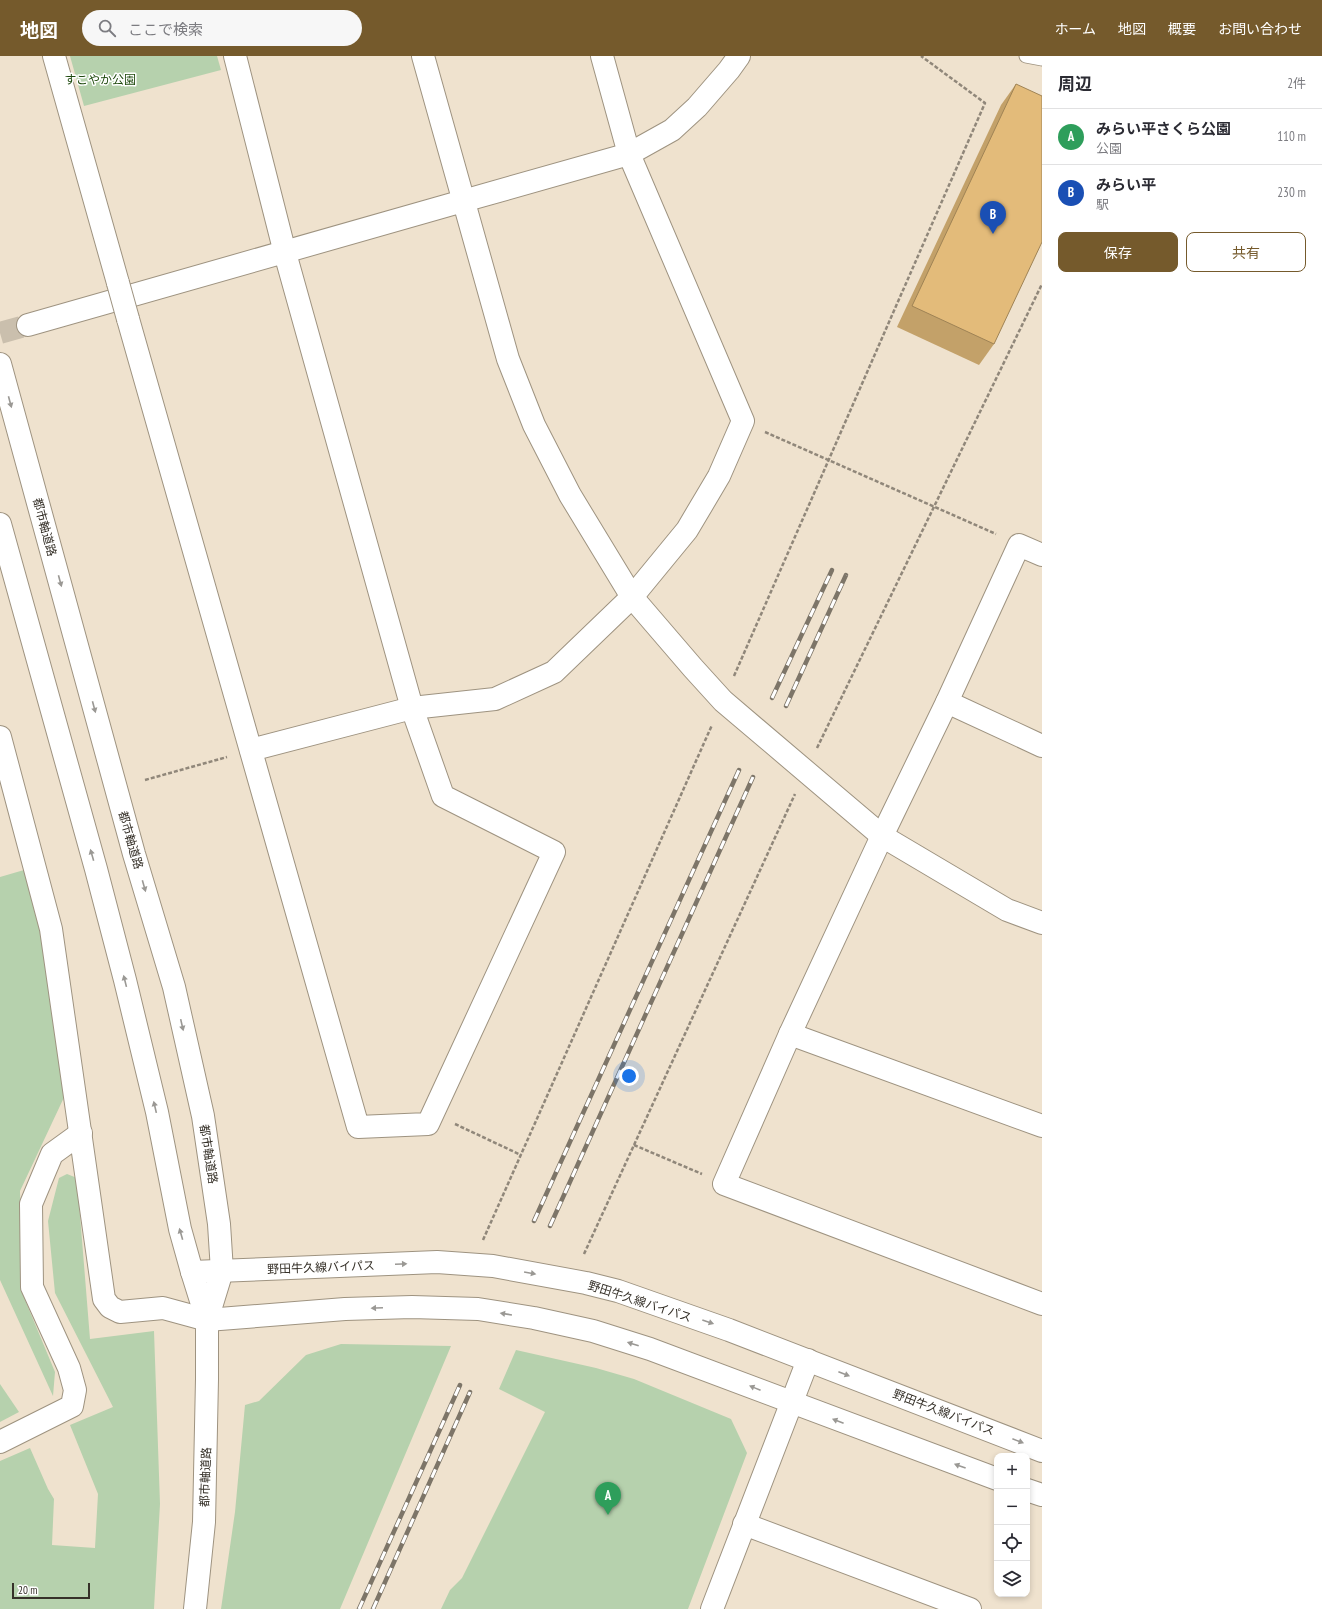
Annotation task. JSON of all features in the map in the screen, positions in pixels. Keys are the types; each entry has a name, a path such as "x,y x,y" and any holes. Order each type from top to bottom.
{"street":[{"path":"54,56 358,1127 428,1124 554,852 443,796 412,708 285,253 235,56"},
{"path":"423,56 508,359 534,424 570,495 632,597 692,668 723,701 882,836 1007,910 1042,923"},
{"path":"251,750 412,708 495,699 554,672 632,597 687,530 719,476 743,422 629,154 602,56"},
{"path":"28,325 629,154 672,130 697,106 729,70 739,56"},
{"name":"都市軸道路","path":"0,364 134,854 174,987 202,1116 220,1224 222,1272 207,1320"},
{"name":"都市軸道路","path":"0,524 96,869 125,980 157,1112 180,1229 207,1320 208,1399 204,1522 195,1609"},
{"path":"1042,555 1019,545 947,702 882,836 790,1034 724,1184 1042,1304"},
{"path":"947,702 1042,746"},
{"path":"0,737 51,929 101,1280 104,1299 110,1307 120,1312 163,1308 207,1320 352,1309 412,1307 478,1309 534,1318 593,1331 650,1349 994,1478"},
{"path":"790,1034 1042,1126"},
{"path":"0,1442 72,1406 75,1390 68,1368 32,1287 31,1204 52,1154 81,1133"},
{"name":"野田牛久線バイパス","path":"192,1272 222,1272 437,1262 494,1266 586,1283 618,1291 729,1330 1042,1451"},
{"path":"712,1609 808,1360"},
{"path":"1030,1491 1042,1495"},
{"path":"744,1524 926,1601 970,1609"}],"lane":[{"path":"1026,56 1042,59"}],"path":[{"path":"483,1240 723,701 985,103 921,56"},
{"path":"743,422 1019,545"},
{"path":"145,780 251,750"},
{"path":"433,1114 521,1155"},
{"path":"634,1145 724,1184"}],"green space":[{"name":"すこやか公園","path":"70,56 217,56 221,70 84,106"},
{"path":"24,870 44,944 67,1091 20,1191 23,1295 55,1372 53,1396 0,1280 0,877"},
{"path":"67,1174 77,1178 90,1339 154,1331 160,1504 154,1609 0,1609 0,1461 30,1448 54,1499 52,1545 95,1548 98,1494 70,1425 113,1407 55,1293 48,1221 59,1178"},
{"path":"341,1344 451,1346 340,1609 221,1609 235,1512 245,1405 259,1401 306,1355"},
{"path":"516,1350 596,1368 634,1379 731,1419 747,1453 688,1609 441,1609 450,1590 462,1578 545,1412 499,1389"},
{"path":"0,1384 19,1412 0,1422"}],"building":[{"path":"1016,84 1042,96 1042,242 994,344 912,306"}],"tunnel":[{"path":"0,333 28,325"}],"railway":[{"path":"772,698 832,570"},
{"path":"786,706 846,575"},
{"path":"534,1221 739,770"},
{"path":"550,1226 753,777"},
{"path":"359,1609 460,1385"},
{"path":"373,1609 470,1392"}],"place":[{"name":"みらい平","path":"993,234"},
{"name":"みらい平さくら公園","path":"608,1515"}]}
